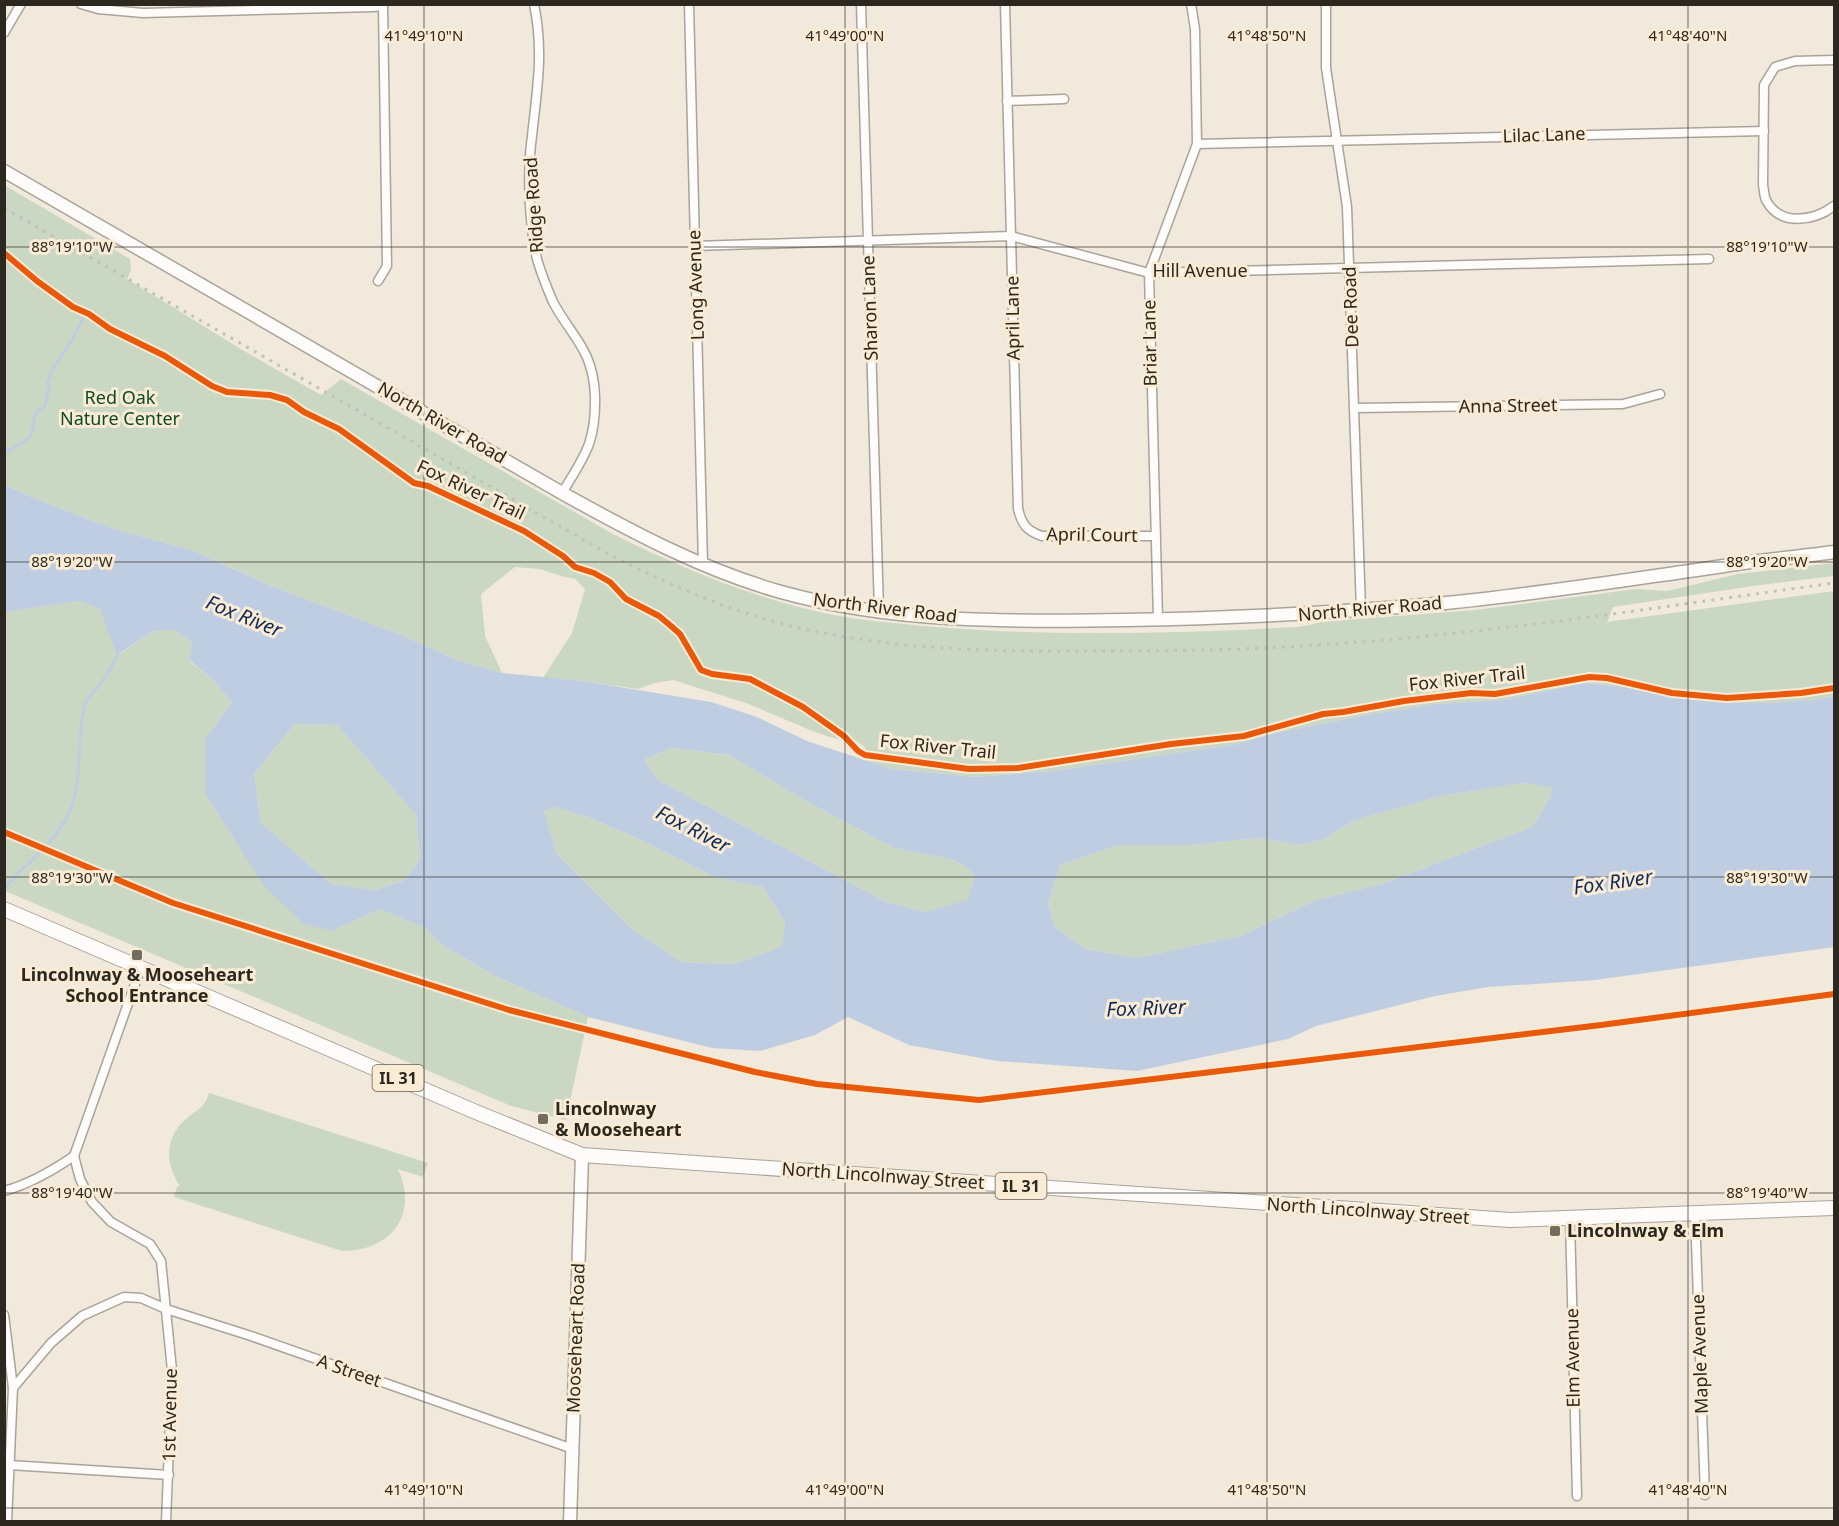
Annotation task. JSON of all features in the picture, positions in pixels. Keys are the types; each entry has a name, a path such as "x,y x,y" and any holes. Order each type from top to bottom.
{"main road":[{"name":"North River Road","path":"4,171 640,536 703,565 784,593 845,606 983,619 1054,621 1250,617 1492,598 1834,552"},
{"name":"North Lincolnway Street","path":"10,911 476,1112 582,1155 1461,1218 1570,1219 1834,1208"},
{"name":"Mooseheart Road","path":"570,1521 582,1155"}],"street":[{"path":"4,33 21,4"},
{"path":"81,4 98,9 143,13 383,5 387,266 378,281"},
{"name":"Ridge Road","path":"534,4 539,27 540,64 531,147 533,240 538,261 554,303 586,352 591,366 595,393 593,436 562,493"},
{"name":"Long Avenue","path":"688,4 703,565"},
{"name":"Sharon Lane","path":"861,4 879,611"},
{"name":"April Lane","path":"1005,4 1018,509 1022,523 1030,532"},
{"name":"Briar Lane","path":"1158,620 1149,273 1197,144 1196,29 1191,4"},
{"name":"Dee Road","path":"1326,4 1326,68 1347,207 1361,610"},
{"path":"1834,60 1795,61 1775,68 1764,85 1763,185 1766,200 1780,216 1795,220 1817,215 1834,206"},
{"path":"1007,101 1064,99"},
{"name":"Lilac Lane","path":"1197,144 1764,130"},
{"name":"Hill Avenue","path":"695,246 1011,236 1149,273 1709,259"},
{"name":"Anna Street","path":"1355,408 1623,404 1660,394"},
{"name":"April Court","path":"1030,532 1042,536 1155,536"},
{"path":"4,1191 18,1188 45,1175 74,1156 141,967"},
{"name":"1st Avenue","path":"74,1156 80,1179 92,1202 111,1222 150,1244 161,1261 172,1370 166,1521"},
{"name":"Maple Avenue","path":"1695,1214 1705,1495"},
{"name":"Elm Avenue","path":"1570,1219 1577,1496"},
{"name":"A Street","path":"13,1388 51,1343 82,1316 124,1297 141,1298 166,1309 251,1336 573,1449"},
{"path":"4,1315 13,1388 7,1521"},
{"path":"9,1465 169,1475"}],"green space":[{"name":"Red Oak Nature Center","path":"4,185 130,259 131,270 127,279 321,395 341,379 613,534 721,582 805,609 890,623 1021,632 1151,633 1297,627 1319,622 1476,610 1636,589 1667,591 1738,574 1834,563 1834,576 1613,607 1607,622 1834,591 1834,696 1814,700 1727,703 1667,696 1627,687 1585,683 1503,700 1435,704 1355,717 1272,734 1238,744 1052,771 976,777 892,769 865,760 865,747 856,741 833,738 746,703 673,680 654,683 638,689 543,678 572,633 585,589 575,579 540,569 515,567 481,594 485,636 502,673 459,661 399,634 271,586 194,551 111,528 31,497 5,484"},
{"path":"79,601 100,609 118,655 155,630 175,630 192,642 189,661 213,680 232,702 205,739 332,931 380,909 427,928 442,945 497,977 588,1017 566,1120 511,1106 5,891 4,612"},
{"path":"295,724 337,725 416,815 420,859 405,880 373,890 331,884 261,823 254,774"},
{"path":"671,748 729,755 806,801 894,848 950,859 965,866 975,876 967,901 926,912 886,902 658,780 644,760"},
{"path":"1522,783 1552,786 1548,801 1532,827 1382,884 1316,900 1240,936 1136,958 1086,949 1055,927 1048,904 1060,865 1118,845 1193,845 1259,838 1299,845 1324,839 1355,820 1437,797"},
{"path":"555,807 588,817 639,839 717,878 763,887 785,923 782,946 735,964 682,962 633,930 557,854 544,811"},
{"path":"209,1093 428,1163 423,1177 398,1169 404,1186 405,1201 396,1227 387,1237 374,1245 342,1251 174,1197 177,1187 180,1186 172,1170 170,1144 178,1128 202,1106"}],"water":[{"name":"Fox River","path":"4,484 111,528 194,551 271,586 399,634 459,661 502,673 583,681 711,702 757,717 807,741 892,769 976,777 1052,771 1238,744 1272,734 1355,717 1435,704 1503,700 1585,683 1627,687 1667,696 1727,703 1814,700 1834,696 1834,947 1595,980 1488,987 1435,996 1316,1026 1288,1039 1137,1071 997,1061 909,1045 848,1017 815,1035 760,1051 712,1048 588,1017 497,977 442,945 426,928 380,909 332,931 304,924 265,887 205,793 205,739 232,702 213,680 189,660 192,642 175,630 155,630 117,655 100,609 79,601 5,612","holes":["295,724 337,725 416,815 420,859 405,880 374,890 331,884 261,823 254,774","671,748 729,755 806,801 894,848 950,859 965,866 975,876 967,900 926,912 886,902 658,780 644,760","1522,783 1552,787 1548,801 1532,827 1382,884 1316,900 1240,936 1136,958 1086,949 1055,927 1048,904 1060,865 1118,845 1193,845 1259,838 1299,845 1324,839 1355,820 1437,797","555,807 588,817 639,839 717,878 763,887 785,923 782,946 735,964 682,962 633,930 557,854 544,811"]}],"waterway":[{"path":"4,453 29,438 35,417 45,406 49,387 47,384 52,370 74,337 84,316"},
{"path":"4,889 47,845 67,817 76,789 80,732 85,704 104,679 118,654"}],"railway":[{"path":"4,208 612,556 706,599 754,616 804,629 879,642 955,649 1070,651 1302,646 1502,628 1834,583"}],"cycle path":[{"name":"Fox River Trail","path":"4,253 73,307 89,314 110,329 165,356 212,386 227,392 270,395 287,400 304,412 339,429 414,483 428,486 524,531 563,556 575,567 594,573 610,582 626,599 659,616 680,634 701,670 712,674 750,679 803,707 844,736 865,755 969,769 1018,768 1171,744 1244,736 1323,714 1404,701 1471,693 1495,694 1589,677 1607,678 1672,693 1727,698 1801,693 1834,688"},
{"path":"4,832 173,903 509,1010 755,1072 817,1084 979,1100 1601,1025 1834,994"}],"place":[{"name":"Lincolnway & Mooseheart School Entrance","path":"137,955"},
{"name":"Lincolnway & Mooseheart","path":"543,1119"},
{"name":"Lincolnway & Elm","path":"1555,1231"}]}
